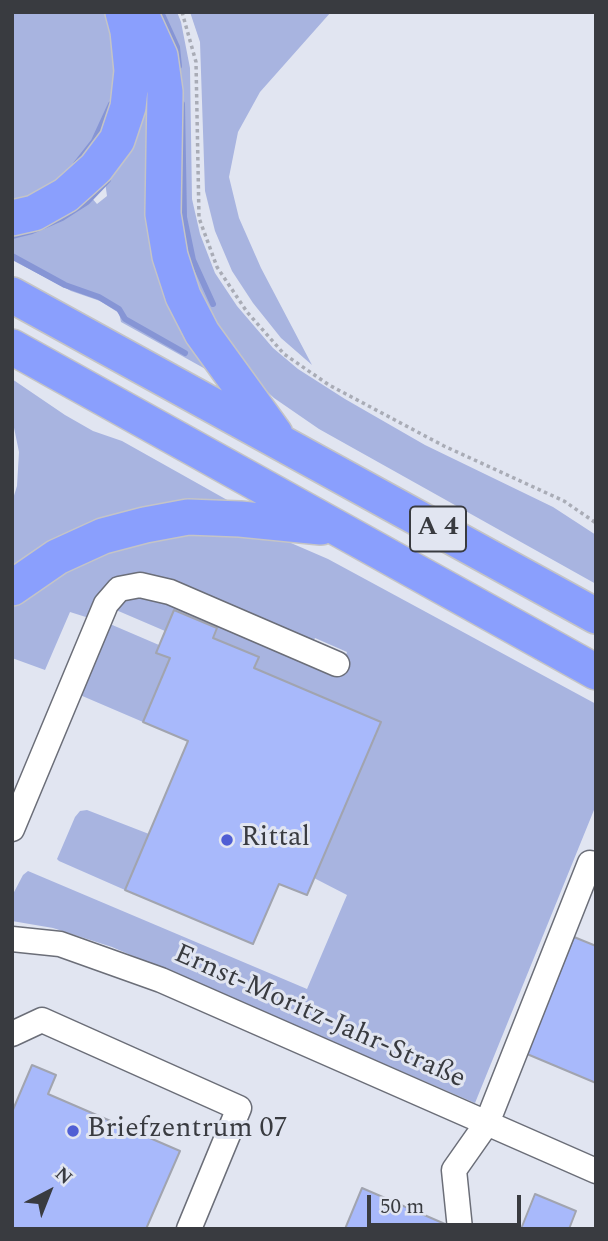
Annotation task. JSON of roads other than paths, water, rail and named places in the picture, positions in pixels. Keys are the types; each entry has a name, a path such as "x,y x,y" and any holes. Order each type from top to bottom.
{"highway":[{"path":"12,218 34,213 66,195 96,168 117,140 128,107 132,71 123,12"},
{"path":"140,12 160,56 165,92 163,214 183,296 202,333 281,442"},
{"name":"A 4","path":"12,295 596,616"},
{"name":"A 4","path":"12,346 596,672"},
{"path":"12,588 57,557 103,536 188,517 283,522 338,529"}],"street":[{"path":"12,829 106,604 119,589 140,585 170,592 337,664"},
{"path":"460,1229 454,1170 486,1123 590,863 596,865"},
{"name":"Ernst-Moritz-Jahr-Straße","path":"12,939 60,944 161,980 596,1171"},
{"path":"12,1034 42,1020 239,1108 189,1229"}],"waterway":[{"path":"161,12 177,47 179,66"},
{"path":"76,164 94,141 111,104"},
{"path":"182,104 184,217 193,260 213,304"},
{"path":"12,236 62,218 87,202 108,180"},
{"path":"12,256 65,285 99,297 119,309 125,319 185,353"}],"place":[{"name":"Rittal","path":"227,840"},
{"name":"Briefzentrum 07","path":"73,1131"}]}
